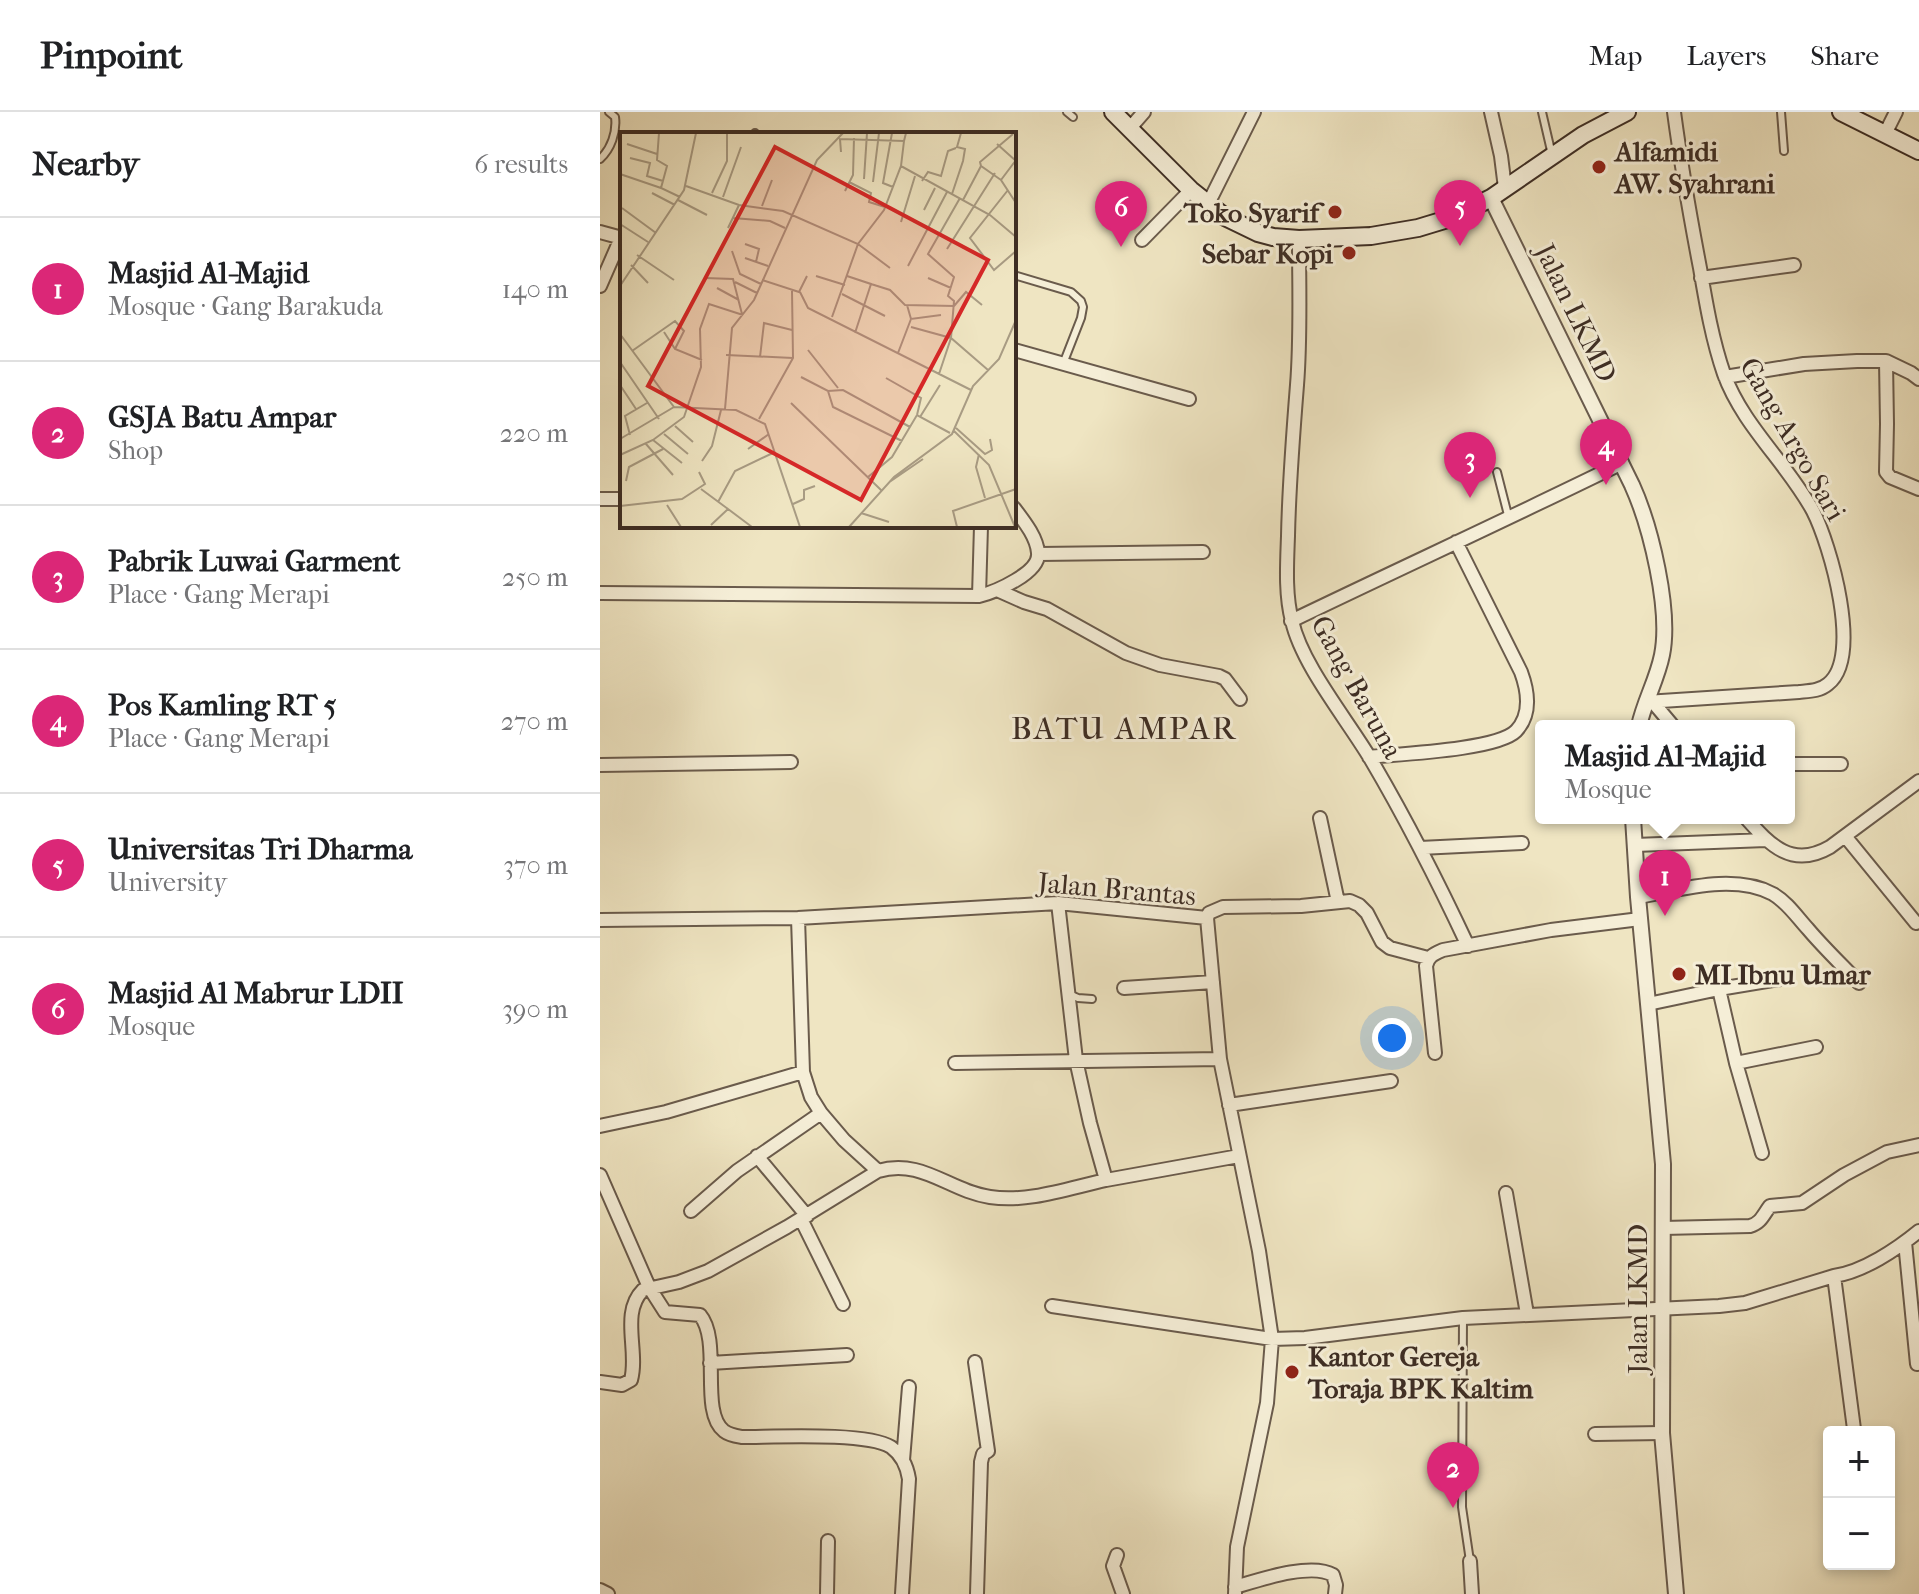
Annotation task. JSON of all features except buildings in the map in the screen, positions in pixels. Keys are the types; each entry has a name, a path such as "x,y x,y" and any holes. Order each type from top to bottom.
{"main road":[{"path":"1113,112 1191,190 1225,217 1242,227 1273,237 1299,239 1371,236 1418,228 1451,218 1498,193 1583,135 1627,112"},
{"path":"1841,112 1919,151"}],"street":[{"path":"1130,128 1144,112"},
{"path":"1208,204 1254,112"},
{"path":"1491,112 1501,156 1498,193"},
{"name":"Gang Argo Sari","path":"1649,702 1820,689 1831,681 1839,666 1844,639 1844,620 1835,576 1813,512 1741,408 1725,377 1714,342 1701,278 1674,112"},
{"path":"1885,134 1896,112"},
{"path":"1142,240 1191,190"},
{"name":"Jalan LKMD","path":"1498,193 1639,499 1648,529 1663,612 1663,653 1642,720"},
{"path":"600,232 620,237"},
{"name":"Gang Baruna","path":"1299,239 1298,369 1289,471 1287,564 1291,621 1301,647 1369,757 1420,848 1468,946"},
{"path":"600,286 620,242"},
{"path":"1701,278 1794,265"},
{"path":"1016,351 1189,399"},
{"path":"1725,377 1804,364 1886,361 1919,379"},
{"path":"1886,361 1886,472 1919,489"},
{"path":"1291,621 1622,463"},
{"path":"600,593 979,596 997,590 1029,570 1036,562 1039,554 1016,511"},
{"path":"979,596 981,528"},
{"path":"1369,757 1476,746 1496,741 1513,733 1524,717 1528,700 1521,672 1456,542"},
{"path":"1039,554 1203,552"},
{"path":"997,590 1047,609 1126,653 1160,665 1219,676 1225,679 1240,699"},
{"path":"1649,702 1667,720"},
{"path":"600,765 791,762"},
{"path":"1795,764 1841,764"},
{"path":"1751,824 1766,840 1784,852 1807,856 1825,850 1919,781"},
{"path":"1320,818 1338,902"},
{"path":"1633,824 1638,897 1724,884 1767,892 1792,910 1859,983"},
{"path":"1845,836 1916,923"},
{"path":"1635,845 1766,840"},
{"path":"1420,848 1522,843"},
{"name":"Jalan LKMD","path":"1638,897 1663,1164 1662,1433 1676,1594"},
{"path":"1207,918 1209,913 1223,907 1301,906 1350,901 1367,913 1382,942 1390,948 1428,958 1443,950 1551,930 1640,919"},
{"path":"1058,903 1076,1060 1106,1180"},
{"name":"Jalan Brantas","path":"600,920 798,918 1058,903 1207,918 1220,1059 1259,1251 1272,1339 1267,1403 1237,1547 1235,1590"},
{"path":"798,918 803,1072 811,1097 821,1113 844,1140 878,1171"},
{"path":"1428,958 1426,966 1435,1053"},
{"path":"1648,1004 1780,979"},
{"path":"1124,988 1213,982"},
{"path":"1719,989 1762,1153"},
{"path":"1736,1063 1816,1047"},
{"path":"955,1063 1220,1059"},
{"path":"600,1126 666,1112 803,1072"},
{"path":"1229,1105 1391,1081"},
{"path":"691,1211 757,1156 821,1113"},
{"path":"1663,1228 1750,1226 1762,1219 1770,1206 1802,1203 1887,1152 1919,1145"},
{"path":"757,1156 804,1217 843,1304"},
{"path":"600,1382 622,1385 631,1380 632,1304 639,1294 649,1287 679,1282 708,1271 878,1171 894,1167 910,1168 977,1194 1000,1198 1028,1196 1239,1156"},
{"path":"600,1175 649,1287 665,1312 700,1315 703,1318 709,1339 714,1413 726,1433 742,1437 881,1442 895,1450 903,1460 909,1479 902,1594"},
{"path":"1506,1193 1527,1314"},
{"path":"1052,1306 1272,1339 1305,1338 1463,1318 1745,1303 1846,1274 1919,1231"},
{"path":"1905,1242 1917,1364"},
{"path":"1834,1276 1854,1426"},
{"path":"710,1363 847,1355"},
{"path":"975,1362 988,1451 983,1454 981,1462 977,1594"},
{"path":"903,1460 909,1387"},
{"path":"1595,1434 1662,1433"},
{"path":"827,1594 828,1541"},
{"path":"1117,1555 1113,1566 1123,1594"},
{"path":"1470,1561 1472,1594"},
{"path":"1235,1590 1277,1576 1325,1570 1335,1579 1335,1594"},
{"path":"600,1590 608,1594"}],"lane":[{"path":"600,159 610,146 616,126 615,117 609,112"},
{"path":"1542,112 1552,155"},
{"path":"1781,112 1784,151"},
{"path":"1016,276 1071,292 1081,301 1081,318 1063,364"},
{"path":"1497,472 1509,519"},
{"path":"1068,993 1078,998 1092,999"},
{"path":"1463,1318 1462,1507 1470,1561"}],"place":[{"name":"Alfamidi AW. Syahrani","path":"1599,167"},
{"name":"Toko Syarif","path":"1335,212"},
{"name":"Universitas Tri Dharma","path":"1460,246"},
{"name":"Masjid Al Mabrur LDII","path":"1121,247"},
{"name":"Sebar Kopi","path":"1349,253"},
{"name":"Pos Kamling RT 5","path":"1606,485"},
{"name":"Pabrik Luwai Garment","path":"1470,498"},
{"name":"Masjid Al-Majid","path":"1665,916"},
{"name":"MI Ibnu Umar","path":"1679,974"},
{"name":"Kantor Gereja Toraja BPK Kaltim","path":"1292,1372"},
{"name":"GSJA Batu Ampar","path":"1453,1508"}],"district":[{"name":"BATU AMPAR","path":"1124,728"}]}
